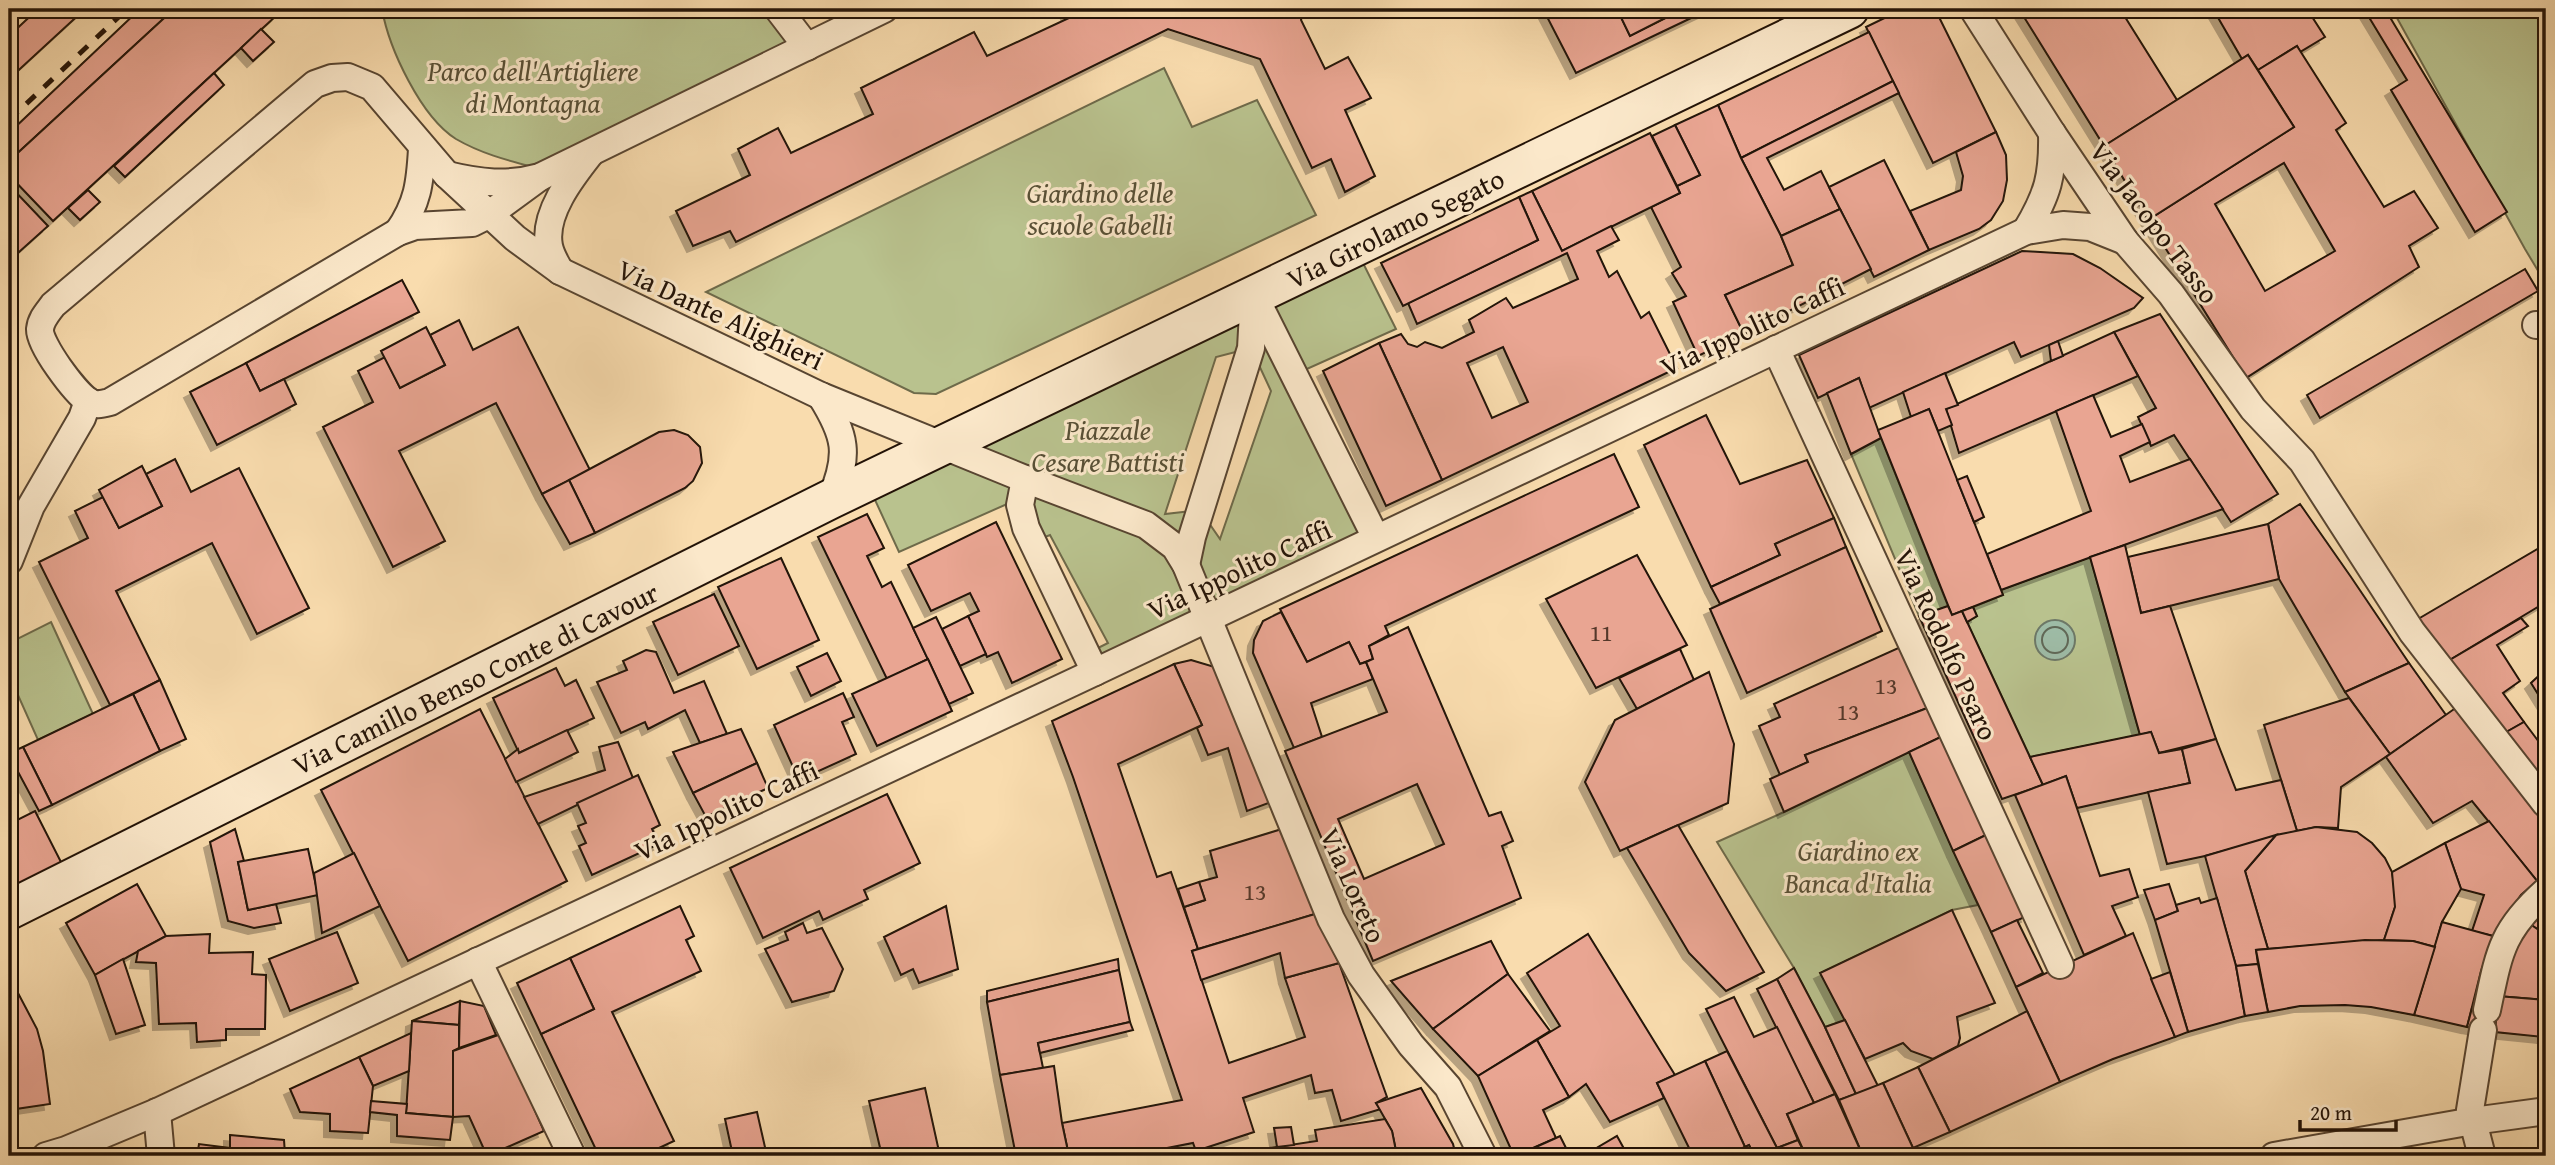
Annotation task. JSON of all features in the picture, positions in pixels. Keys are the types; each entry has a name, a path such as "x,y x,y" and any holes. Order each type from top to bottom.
{"main road":[{"name":"Via Girolamo Segato","path":"942,446 1849,9"},
{"name":"Via Camillo Benso Conte di Cavour","path":"9,910 942,446"}],"street":[{"path":"778,9 807,47"},
{"path":"9,561 31,506 82,418 88,401 97,405 110,402 398,232 415,226 472,223 488,215 540,177 884,9"},
{"name":"Via Jacopo Tasso","path":"1973,9 2125,241 2171,294 2253,409 2302,461 2390,601 2423,648 2546,804"},
{"name":"Via Dante Alighieri","path":"88,401 50,356 42,341 40,328 44,316 53,305 316,84 332,78 348,77 372,87 422,149 488,215 514,238 561,271 821,396 942,446"},
{"path":"2026,230 2040,208 2050,183 2052,133"},
{"path":"398,232 409,215 420,185 422,149"},
{"path":"561,271 549,245 551,221 567,186 592,152"},
{"path":"447,175 494,184 517,183 540,177"},
{"name":"Via Ippolito Caffi","path":"46,1156 158,1112 1095,672 2026,230 2063,225 2090,227 2125,241"},
{"path":"1254,295 1377,538"},
{"path":"1186,565 1192,537 1251,348 1254,295"},
{"name":"Via Rodolfo Psaro","path":"1776,349 2060,965"},
{"path":"821,396 838,423 842,437 839,481 831,499"},
{"path":"942,446 1146,525 1175,547 1186,565 1208,618"},
{"path":"1025,479 1020,505 1026,528 1095,672"},
{"name":"Via Loreto","path":"1208,618 1331,919 1364,980 1411,1045 1448,1087 1483,1156"},
{"path":"2482,1156 2470,1110 2485,1020 2502,944 2512,927 2546,891"},
{"path":"478,961 572,1156"},
{"path":"2274,1156 2546,1111"},
{"path":"158,1112 161,1156"}],"green space":[{"name":"Parco dell'Artigliere di Montagna","path":"382,9 783,9 807,40 533,167 474,148 443,129 408,81 392,43"},
{"path":"2392,9 2546,9 2546,284 2525,249"},
{"name":"Giardino delle scuole Gabelli","path":"1164,68 1192,127 1257,100 1316,215 936,394 914,393 706,292"},
{"name":"Piazzale Cesare Battisti","path":"1353,243 1396,329 1300,372 1377,530 1095,672 1086,654 1108,643 1050,535 1032,542 1007,504 899,552 864,476","holes":["1251,348 1271,391 1220,539 1200,510 1165,514 1216,357"]},
{"path":"1881,438 1948,606 1919,616 1851,454"},
{"path":"2090,557 2140,735 2030,757 1967,622 1977,616 1973,607 2003,595 2001,590"},
{"path":"51,622 93,714 38,740 9,675 9,643"},
{"name":"Giardino ex Banca d'Italia","path":"1909,752 1978,905 1952,910 1821,973 1845,1020 1825,1027 1794,968 1717,842"},
{"path":"2546,1148 2546,1156 2498,1156"}],"water":[{"path":"2055,620 2063,621 2069,626 2074,632 2074,648 2069,654 2063,659 2055,660 2047,659 2041,654 2036,648 2035,640 2036,632 2041,626 2047,621"}],"building":[{"path":"38,9 85,9 9,79 9,36"},
{"path":"140,9 174,9 9,161 9,133"},
{"path":"174,9 270,9 277,15 53,221 9,175 9,161"},
{"path":"1065,9 1304,9 1301,20 1325,69 1348,57 1371,98 1345,110 1375,176 1345,192 1331,159 1312,168 1260,59 1168,29 736,242 730,231 693,246 676,211 750,175 738,149 778,128 791,153 873,114 861,88 974,32 987,56 1069,18"},
{"path":"1543,9 1617,9 1630,36 1683,9 1710,9 1576,73"},
{"path":"1617,9 1683,9 1630,36"},
{"path":"1903,9 1935,9 1996,132 1933,163 1866,27"},
{"path":"2019,9 2120,9 2177,100 2104,146"},
{"path":"2213,9 2307,9 2325,37 2300,52 2297,46 2258,70 2248,55 2242,59"},
{"path":"2364,9 2385,9 2507,212 2475,232 2391,90 2407,80"},
{"path":"261,29 274,42 253,61 241,48"},
{"path":"1869,32 1893,81 1741,158 1718,105"},
{"path":"2297,46 2346,123 2336,130 2384,207 2414,191 2438,228 2409,246 2419,267 2246,378 2148,220 2294,127 2258,70","holes":["2284,163 2335,251 2265,291 2215,204"]},
{"path":"2248,55 2294,127 2148,220 2104,146"},
{"path":"214,73 224,85 125,177 114,166"},
{"path":"1893,81 1899,93 1767,158 1784,190 1821,171 1840,209 1781,236 1741,158"},
{"path":"1718,105 1793,265 1725,295 1744,334 1698,356 1673,302 1686,296 1672,273 1681,267 1651,207 1680,193 1677,186 1700,175 1675,125"},
{"path":"1675,125 1700,175 1677,186 1652,136"},
{"path":"1996,132 2006,155 2007,180 2003,201 1991,220 1979,229 1929,250 1910,211 1961,190 1963,176 1956,152"},
{"path":"1650,133 1680,193 1562,251 1532,191"},
{"path":"1884,160 1929,250 1874,277 1829,187"},
{"path":"9,185 48,226 9,261"},
{"path":"88,190 100,202 80,220 68,208"},
{"path":"1532,191 1562,251 1611,226 1619,240 1597,251 1609,277 1617,271 1641,318 1649,312 1677,368 1442,480 1379,343 1401,334 1408,344 1417,347 1425,342 1442,348 1474,332 1469,320 1506,298 1513,308 1578,279 1567,253 1417,324 1408,303 1538,240 1519,197","holes":["1503,347 1528,402 1492,418 1467,363"]},
{"path":"1519,197 1538,240 1403,306 1381,263"},
{"path":"1840,209 1871,269 1744,334 1725,295 1793,265 1781,236"},
{"path":"2022,251 2073,254 2100,268 2143,298 2134,308 2021,357 2014,342 1869,408 1859,378 1818,398 1799,355"},
{"path":"2525,269 2538,291 2320,418 2307,395"},
{"path":"402,280 419,312 260,391 246,363"},
{"path":"2160,314 2278,494 2231,522 2174,435 2151,446 2138,417 2156,408 2114,332"},
{"path":"459,320 473,350 518,327 590,470 542,494 496,403 399,451 445,541 393,567 323,427 373,402 358,371 385,357 400,388 445,365 430,335"},
{"path":"426,327 445,365 400,388 381,351"},
{"path":"2114,332 2138,376 1959,453 1946,409"},
{"path":"2058,341 2063,356 2051,361 2049,345"},
{"path":"1379,343 1442,480 1386,506 1323,371"},
{"path":"246,363 260,391 284,379 296,404 217,445 190,392"},
{"path":"1945,373 1958,405 1946,409 1952,425 1938,431 1929,409 1911,417 1903,392"},
{"path":"1859,378 1881,438 1851,454 1827,393"},
{"path":"2093,395 2111,437 2142,424 2150,442 2120,456 2130,482 2190,459 2223,509 2001,590 1987,554 2091,511 2056,411"},
{"path":"1929,409 2003,595 1952,615 1878,430"},
{"path":"1706,415 1740,484 1807,460 1834,518 1775,544 1780,555 1711,587 1644,445"},
{"path":"674,430 688,435 700,447 702,463 693,481 685,488 595,533 569,480 659,432"},
{"path":"1614,454 1639,507 1385,626 1389,635 1369,646 1373,659 1360,664 1349,642 1307,662 1280,609"},
{"path":"175,459 191,492 239,468 309,608 257,634 212,543 116,591 160,680 110,705 39,562 88,538 75,511 103,497 119,528 162,506 146,474"},
{"path":"142,466 162,506 119,528 99,490"},
{"path":"1967,476 1984,517 1974,522 1957,480"},
{"path":"569,480 595,533 570,544 542,494"},
{"path":"2300,504 2409,663 2345,692 2279,579 2268,524"},
{"path":"867,514 884,548 867,556 882,587 891,582 928,659 887,679 818,537"},
{"path":"1834,518 1846,547 1720,604 1711,587 1780,555 1775,544"},
{"path":"996,522 1062,659 1012,683 998,652 987,657 968,616 979,611 970,593 931,611 908,565"},
{"path":"2268,524 2279,579 2141,613 2128,557"},
{"path":"2546,544 2546,602 2443,664 2413,622"},
{"path":"2125,545 2141,613 2170,606 2216,739 2159,753 2151,732 2140,735 2090,557"},
{"path":"1846,547 1882,631 1747,693 1710,609"},
{"path":"1637,555 1687,645 1596,688 1546,599"},
{"path":"781,558 819,640 757,669 718,587"},
{"path":"714,594 739,646 678,675 653,622"},
{"path":"1948,606 1952,615 1962,611 2043,785 2002,799 1919,616"},
{"path":"1973,607 1977,616 1967,622 1962,611"},
{"path":"1281,612 1307,662 1349,642 1360,664 1366,662 1373,679 1311,703 1322,737 1294,748 1253,653 1254,640 1263,621"},
{"path":"968,616 986,654 960,666 942,629"},
{"path":"936,617 973,693 949,704 913,628"},
{"path":"2521,618 2528,626 2497,645 2520,681 2503,693 2524,722 2501,735 2443,664"},
{"path":"1408,627 1489,816 1501,812 1513,841 1502,846 1521,898 1373,961 1285,751 1387,712 1366,662 1373,659 1369,646","holes":["1417,784 1444,844 1364,879 1338,819"]},
{"path":"1905,645 1935,705 1805,755 1808,762 1780,775 1759,726 1780,717 1774,704"},
{"path":"1680,649 1694,680 1637,709 1619,678"},
{"path":"646,650 656,652 674,693 704,681 727,734 700,743 685,710 648,729 645,722 621,733 597,682 627,670 623,661"},
{"path":"827,653 841,681 811,696 797,667"},
{"path":"928,659 952,711 877,746 852,694"},
{"path":"1191,660 1218,668 1274,801 1247,811 1228,748 1208,755 1197,728 1202,725 1174,664"},
{"path":"2409,663 2446,715 2390,754 2345,692"},
{"path":"1174,664 1202,725 1118,764 1157,877 1171,872 1198,949 1192,951 1229,1063 1305,1037 1285,978 1339,963 1387,1097 1376,1103 1381,1109 1341,1121 1332,1090 1315,1093 1311,1075 1243,1098 1254,1132 1196,1151 1193,1143 1126,1156 1069,1156 1062,1123 1182,1100 1052,721"},
{"path":"556,668 565,686 576,680 594,718 519,753 493,698"},
{"path":"2546,669 2546,707 2531,683"},
{"path":"1709,672 1734,744 1728,803 1620,851 1585,782 1615,720"},
{"path":"160,680 186,739 160,751 133,694"},
{"path":"843,693 854,717 842,722 856,754 799,780 774,725"},
{"path":"133,694 160,751 52,805 23,747"},
{"path":"2349,698 2390,754 2341,787 2338,828 2316,827 2297,831 2264,725"},
{"path":"1935,705 1947,734 1784,812 1770,779 1808,762 1805,755"},
{"path":"2457,707 2546,822 2546,873 2537,881 2472,801 2433,823 2386,757"},
{"path":"480,709 567,881 408,961 321,790"},
{"path":"2524,722 2542,746 2546,744 2546,791 2501,735"},
{"path":"741,729 757,763 693,793 673,752"},
{"path":"567,730 578,752 516,782 505,759 518,749 519,753"},
{"path":"2151,732 2159,753 2182,749 2190,783 2077,808 2066,776 2043,785 2030,757"},
{"path":"1947,734 1992,832 1953,851 1909,752"},
{"path":"2216,739 2236,790 2281,780 2297,831 2167,864 2148,792 2190,783 2182,749"},
{"path":"618,742 633,778 538,824 524,797 605,770 599,747"},
{"path":"23,747 52,805 39,811 9,755"},
{"path":"757,763 768,788 706,817 693,793"},
{"path":"638,775 660,825 652,829 659,844 592,875 579,846 586,843 578,826 586,823 577,803"},
{"path":"2066,776 2100,876 2129,869 2138,897 2112,906 2126,936 2084,955 2015,795"},
{"path":"887,794 920,863 864,890 868,899 823,920 819,911 763,938 730,868"},
{"path":"35,811 62,864 9,891 9,824"},
{"path":"2489,821 2537,881 2521,895 2493,936 2472,931 2484,895 2461,889 2445,843"},
{"path":"1678,825 1764,972 1726,991 1689,953 1627,848"},
{"path":"2316,827 2357,832 2372,843 2385,858 2392,872 2395,907 2384,940 2268,949 2245,871 2276,835"},
{"path":"1285,828 1315,914 1198,949 1184,907 1205,900 1199,882 1217,877 1210,851"},
{"path":"235,829 244,861 238,862 248,910 276,904 281,923 254,928 228,921 210,842"},
{"path":"1992,832 2027,916 1991,932 1953,851"},
{"path":"2276,835 2245,871 2268,949 2256,950 2258,964 2236,966 2205,856"},
{"path":"2445,843 2461,889 2442,922 2435,947 2413,941 2384,940 2395,907 2392,872"},
{"path":"308,849 318,895 248,910 238,862"},
{"path":"354,853 380,906 322,933 314,873"},
{"path":"1199,882 1205,900 1184,907 1178,889"},
{"path":"137,884 166,936 95,975 66,923"},
{"path":"2169,884 2178,911 2155,920 2144,890"},
{"path":"2199,898 2201,903 2217,898 2236,966 2245,1016 2188,1032 2155,920 2178,911 2176,905"},
{"path":"2546,905 2546,935 2527,922"},
{"path":"680,906 694,936 686,940 701,971 612,1012 674,1141 642,1156 599,1156 541,1034 594,1009 570,958"},
{"path":"946,906 958,969 919,983 913,969 901,975 884,937"},
{"path":"1952,910 1995,1003 1957,1017 1960,1038 1958,1046 1933,1059 1911,1051 1903,1043 1865,1059 1820,973"},
{"path":"1315,914 1339,963 1285,978 1280,953 1201,980 1192,951"},
{"path":"2017,920 2043,973 2016,987 1991,932"},
{"path":"2442,922 2493,936 2467,1027 2414,1015"},
{"path":"2527,922 2546,935 2546,1000 2497,996"},
{"path":"803,923 807,933 822,928 843,969 834,991 792,1002 765,949 788,940 785,932"},
{"path":"337,932 358,983 290,1011 269,959"},
{"path":"2133,933 2175,1037 2113,1059 2060,1082 2016,987"},
{"path":"210,934 209,953 253,952 252,974 266,975 265,1029 226,1029 226,1040 197,1042 196,1023 159,1024 156,963 136,962 138,951 166,936"},
{"path":"1588,934 1675,1075 1657,1083 1664,1098 1610,1122 1586,1084 1569,1097 1537,1040 1560,1026 1527,973"},
{"path":"2365,940 2413,941 2435,947 2414,1015 2345,1005 2300,1006 2268,1012 2256,950"},
{"path":"1491,941 1508,974 1433,1029 1391,981"},
{"path":"570,958 594,1009 541,1034 517,983"},
{"path":"123,959 145,1025 116,1034 95,975"},
{"path":"1118,959 1119,970 987,1002 987,991"},
{"path":"2258,964 2268,1012 2245,1016 2236,966"},
{"path":"1794,968 1856,1094 1839,1100 1777,979"},
{"path":"1119,970 1130,1022 1038,1043 1043,1068 1000,1075 987,1002"},
{"path":"2170,972 2188,1032 2175,1037 2151,979"},
{"path":"1508,974 1550,1031 1478,1076 1433,1029"},
{"path":"9,976 37,1029 43,1051 50,1104 9,1110"},
{"path":"1777,979 1835,1094 1814,1103 1757,989"},
{"path":"2497,996 2546,1000 2543,1037 2495,1032"},
{"path":"1734,997 1754,1037 1777,1027 1814,1103 1787,1114 1798,1140 1777,1148 1706,1009"},
{"path":"460,1001 459,1025 412,1021"},
{"path":"460,1001 484,1006 496,1035 459,1048"},
{"path":"2546,1004 2546,1037 2543,1037 2544,1028"},
{"path":"2472,1008 2496,1012 2495,1032 2467,1027"},
{"path":"2027,1011 2060,1082 1950,1132 1918,1067"},
{"path":"1845,1020 1878,1086 1856,1094 1825,1027"},
{"path":"412,1021 459,1025 459,1048 453,1051 453,1117 406,1113"},
{"path":"1130,1022 1133,1030 1040,1053 1038,1043"},
{"path":"411,1033 409,1071 373,1086 359,1057"},
{"path":"501,1034 544,1131 487,1156 469,1116 453,1117 453,1051"},
{"path":"1537,1040 1569,1097 1543,1110 1556,1138 1514,1156 1478,1076"},
{"path":"1727,1051 1777,1148 1757,1156 1754,1156 1749,1145 1745,1147 1705,1061"},
{"path":"359,1057 373,1086 368,1133 330,1131 330,1114 300,1112 290,1089"},
{"path":"1705,1061 1745,1147 1726,1156 1693,1156 1657,1083"},
{"path":"1054,1066 1069,1156 1016,1156 1000,1075"},
{"path":"1918,1067 1950,1132 1913,1148 1883,1083"},
{"path":"1883,1083 1913,1148 1896,1156 1863,1156 1839,1100"},
{"path":"925,1088 940,1156 882,1156 869,1101"},
{"path":"1421,1088 1453,1144 1456,1156 1397,1156 1392,1131 1376,1103"},
{"path":"1835,1094 1863,1156 1806,1156 1787,1114"},
{"path":"371,1101 407,1104 406,1113 453,1117 450,1140 397,1136 397,1115 370,1112"},
{"path":"757,1112 767,1156 733,1156 725,1119"},
{"path":"1385,1119 1392,1131 1397,1156 1237,1156 1236,1153 1317,1141 1315,1130"},
{"path":"1291,1127 1294,1145 1277,1147 1274,1128"},
{"path":"230,1135 284,1140 285,1154 301,1156 197,1156 199,1144 230,1148"},
{"path":"1560,1136 1570,1156 1516,1156 1556,1138"},
{"path":"1617,1136 1628,1156 1583,1156"},
{"path":"1798,1140 1806,1156 1757,1156 1777,1148"},
{"path":"1749,1145 1754,1156 1726,1156 1745,1147"}],"railway":[{"path":"9,120 127,9"}]}
